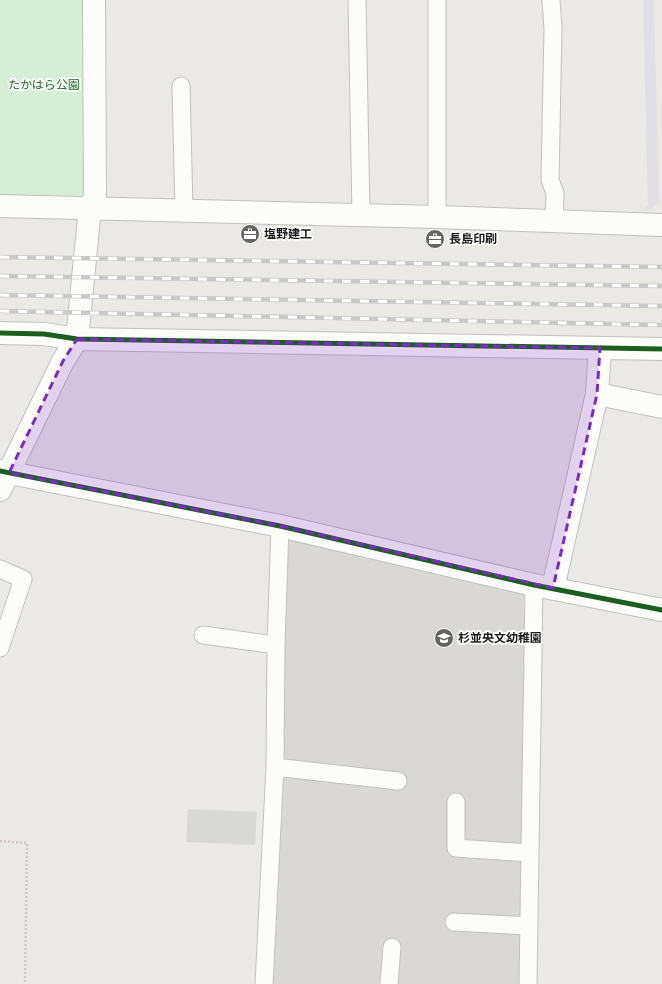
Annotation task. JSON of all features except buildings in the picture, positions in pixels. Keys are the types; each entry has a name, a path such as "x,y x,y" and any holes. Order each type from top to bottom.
{"street":[{"path":"94,0 95,197 90,208 76,339 63,361 3,478 280,526 543,586 662,610"},
{"path":"0,206 184,209 662,225"},
{"path":"0,333 44,334 76,339 662,349"},
{"path":"543,586 597,394 600,348"},
{"path":"597,394 662,407"}],"lane":[{"path":"357,0 361,215"},
{"path":"437,0 437,217"},
{"path":"551,0 553,28 550,180 555,192 554,221"},
{"path":"181,86 184,209"},
{"path":"264,984 276,767 276,645 280,526"},
{"path":"0,569 23,579 0,648"},
{"path":"528,984 530,853 543,586"},
{"path":"203,635 276,645"},
{"path":"276,767 398,781"},
{"path":"456,802 456,848 530,853"},
{"path":"454,922 529,926"},
{"path":"389,984 392,947"}],"path":[{"path":"0,841 27,843 24,984"}],"highlighted area":[{"path":"77,339 600,348 597,394 553,588 280,526 9,473 63,361"}],"shaded area":[{"path":"643,0 654,0 659,202 650,210 642,211 648,205"},
{"path":"289,535 524,589 523,984 271,984"},
{"path":"188,809 257,812 255,845 186,842"}],"green space":[{"name":"たかはら公園","path":"0,0 87,0 86,199 0,197"}],"railway":[{"path":"0,257 662,267"},
{"path":"0,276 662,286"},
{"path":"0,295 662,306"},
{"path":"0,311 662,325"}],"cycle path":[{"path":"0,333 44,334 77,339 662,349"},
{"path":"0,471 280,526 534,585 662,610"}],"place":[{"name":"塩野建工","path":"250,234"},
{"name":"長島印刷","path":"435,239"},
{"name":"杉並央文幼稚園","path":"444,638"}]}
